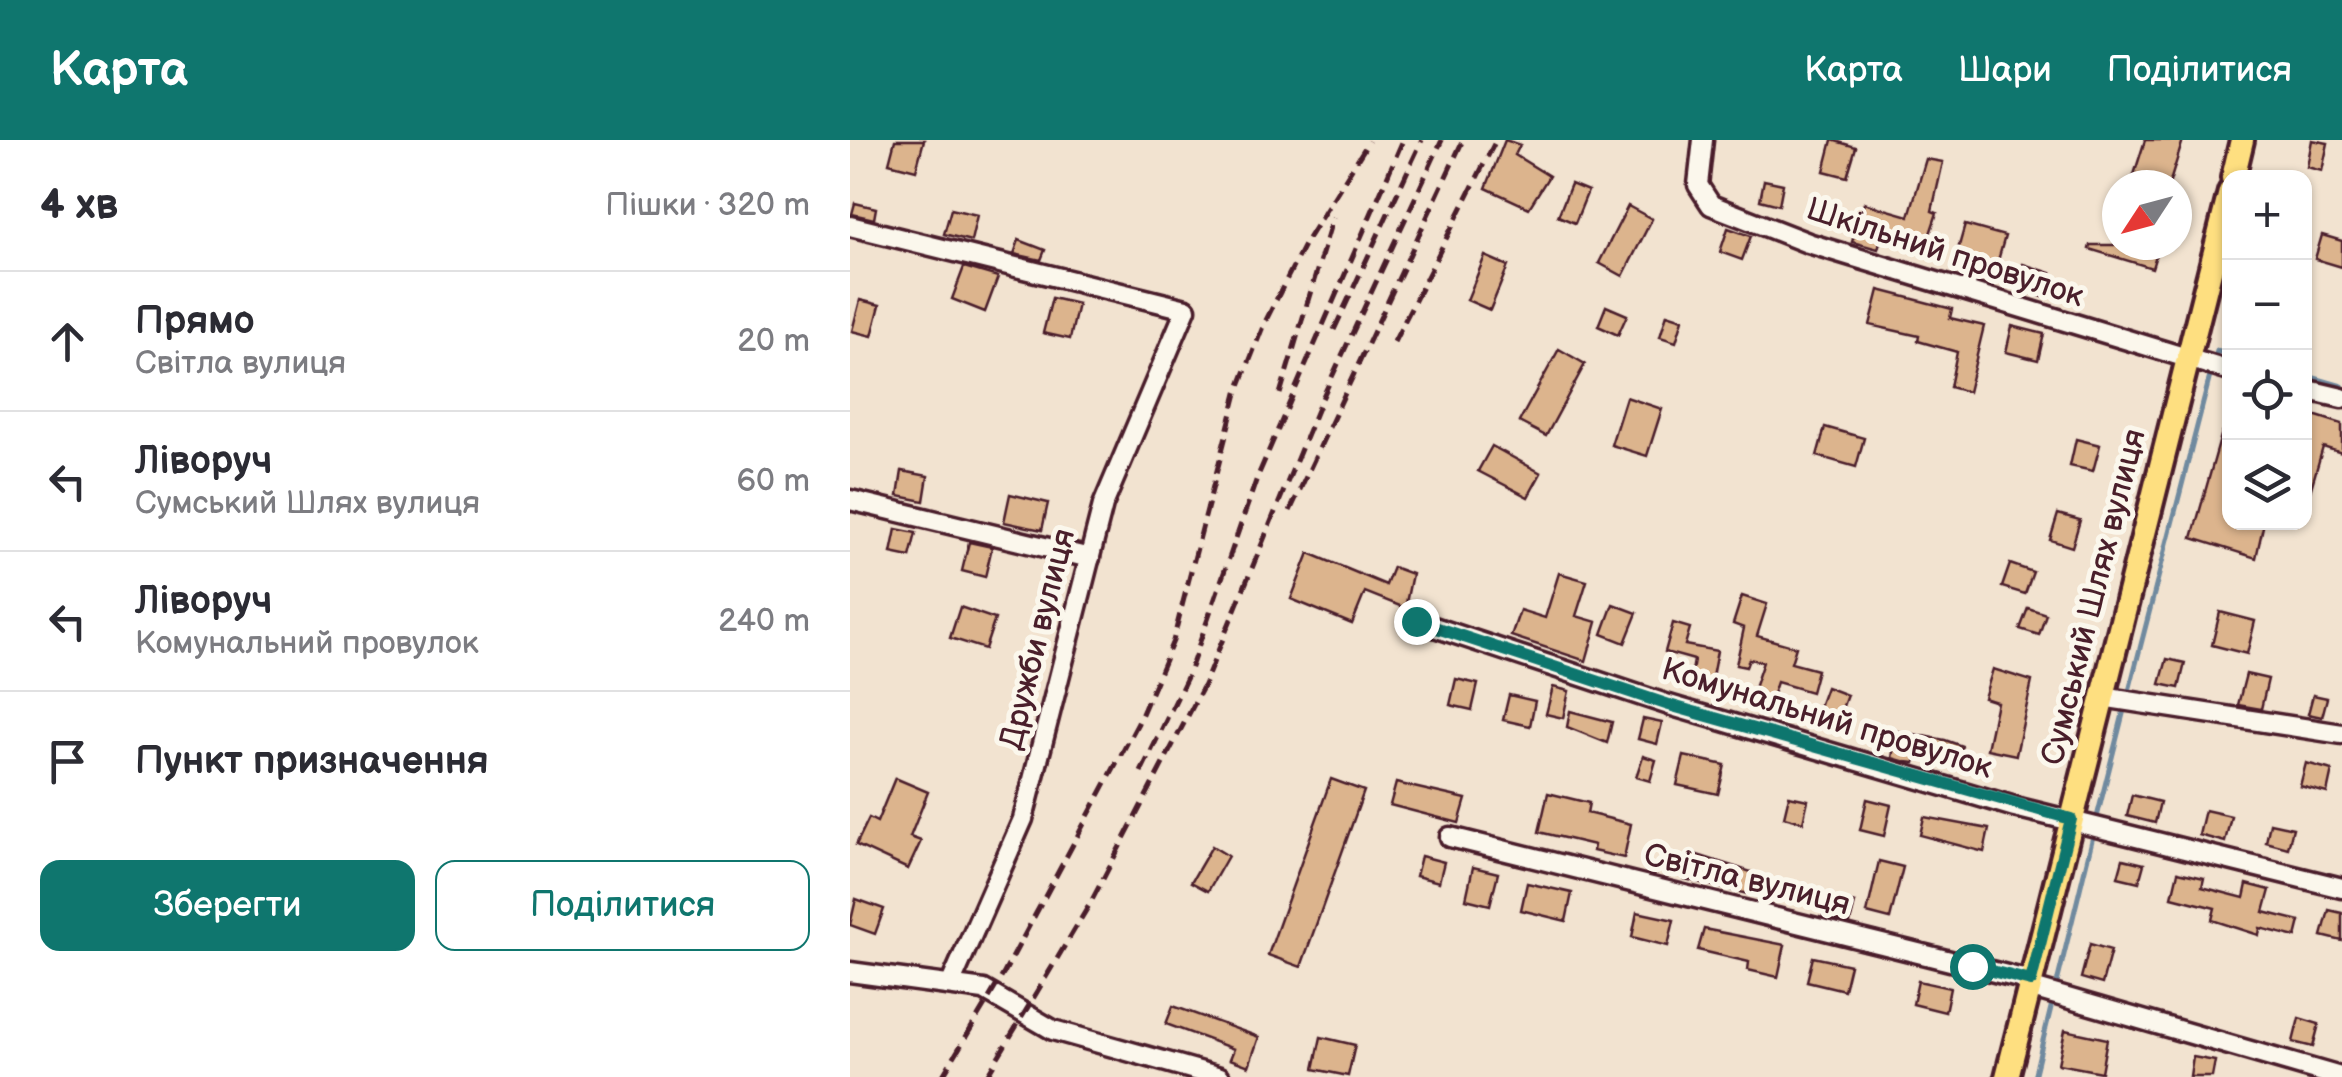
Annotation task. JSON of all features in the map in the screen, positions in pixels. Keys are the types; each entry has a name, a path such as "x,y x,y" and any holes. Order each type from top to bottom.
{"main road":[{"path":"2235,170 2242,140"},
{"name":"Сумський Шлях вулиця","path":"2007,1077 2222,224"}],"street":[{"name":"Шкільний провулок","path":"1703,140 1698,185 1710,205 1808,242 2222,369"},
{"name":"Дружби вулиця","path":"850,226 1186,309 1103,505 1024,818 951,984"},
{"path":"2312,391 2342,398"},
{"path":"850,500 1090,558"},
{"name":"Комунальний провулок","path":"1416,621 1669,705 2071,819 2342,888"},
{"path":"2102,698 2342,734"},
{"name":"Світла вулиця","path":"1450,837 2030,984 2340,1077"},
{"path":"850,972 984,990 1053,1030 1220,1077"}],"building":[{"path":"895,140 924,140 916,170 889,163"},
{"path":"1505,140 1520,145 1515,155 1549,176 1529,208 1486,188"},
{"path":"1832,140 1856,147 1847,177 1824,171"},
{"path":"2145,140 2183,140 2174,170 2136,170"},
{"path":"2312,140 2328,143 2322,171 2307,167"},
{"path":"1926,159 1943,162 1932,211 1937,213 1926,246 1883,231 1878,249 1852,242 1864,203 1909,216"},
{"path":"1764,180 1783,184 1779,205 1760,200"},
{"path":"1571,184 1588,191 1575,223 1558,216"},
{"path":"855,203 876,208 874,219 852,214"},
{"path":"1628,206 1652,219 1623,276 1599,263"},
{"path":"951,209 977,215 971,241 944,234"},
{"path":"1965,225 2005,236 1997,264 1957,253"},
{"path":"1728,228 1751,236 1742,260 1720,252"},
{"path":"2322,235 2342,241 2342,267 2315,259"},
{"path":"1019,240 1045,250 1041,260 1014,254"},
{"path":"2090,245 2102,245 2102,253 2089,249"},
{"path":"1485,256 1508,266 1490,310 1467,300"},
{"path":"2125,260 2154,260 2152,268"},
{"path":"2023,264 2051,273 2043,297 2015,288"},
{"path":"964,267 998,277 985,312 952,299"},
{"path":"1879,290 1952,309 1950,318 1984,326 1968,392 1950,387 1957,352 1918,341 1919,336 1870,325"},
{"path":"1052,298 1078,304 1070,339 1043,333"},
{"path":"860,300 880,305 872,336 852,331"},
{"path":"1606,306 1627,315 1618,335 1598,326"},
{"path":"1667,314 1683,319 1676,342 1660,337"},
{"path":"2012,326 2044,334 2038,360 2006,352"},
{"path":"1559,349 1585,364 1546,436 1519,422"},
{"path":"1626,397 1662,409 1647,456 1611,445"},
{"path":"2312,415 2342,424 2342,453 2323,447 2312,485"},
{"path":"1825,427 1864,438 1856,467 1817,456"},
{"path":"2222,432 2222,530 2262,530 2256,558 2192,538"},
{"path":"2076,439 2100,445 2093,471 2070,466"},
{"path":"1492,446 1541,473 1528,497 1478,471"},
{"path":"902,471 928,476 924,501 898,496"},
{"path":"1010,494 1048,503 1042,530 1004,522"},
{"path":"2058,514 2080,520 2072,547 2050,540"},
{"path":"896,529 916,533 910,557 891,553"},
{"path":"969,542 992,547 985,577 962,571"},
{"path":"1309,553 1386,585 1393,567 1412,574 1405,608 1365,592 1352,624 1291,599"},
{"path":"2010,564 2033,572 2025,594 2002,587"},
{"path":"1559,573 1587,581 1576,616 1597,622 1586,661 1511,636 1520,610 1545,618"},
{"path":"1742,596 1767,604 1757,636 1796,647 1791,663 1817,670 1811,692 1777,682 1768,709 1749,703 1763,662 1749,659 1746,667 1736,665 1744,628 1733,624"},
{"path":"1613,604 1637,613 1625,643 1602,634"},
{"path":"960,607 995,619 985,649 950,638"},
{"path":"2028,608 2046,614 2039,635 2020,629"},
{"path":"2220,612 2255,621 2247,654 2212,645"},
{"path":"1673,623 1690,628 1685,645 1717,651 1711,682 1691,678 1694,660 1665,652"},
{"path":"2167,659 2185,663 2179,688 2160,684"},
{"path":"1993,669 2032,681 2016,755 1987,749 1997,702 1984,698"},
{"path":"2246,674 2268,679 2261,709 2238,705"},
{"path":"1456,679 1478,684 1472,710 1450,705"},
{"path":"1553,687 1569,691 1563,718 1546,714"},
{"path":"1826,687 1847,695 1835,728 1814,720"},
{"path":"1509,695 1535,701 1530,726 1503,720"},
{"path":"2313,695 2327,698 2322,717 2308,714"},
{"path":"1570,711 1612,722 1607,743 1567,727"},
{"path":"1643,719 1662,723 1657,744 1638,739"},
{"path":"1886,729 1962,746 1954,764 1918,749 1915,763 1906,762 1892,758 1895,740 1884,736"},
{"path":"1643,756 1656,760 1650,781 1636,777"},
{"path":"1684,756 1725,765 1718,794 1677,785"},
{"path":"2306,763 2332,770 2327,793 2300,786"},
{"path":"895,778 928,792 910,837 921,841 908,869 856,845 869,818 877,822"},
{"path":"1331,779 1364,791 1301,967 1268,955"},
{"path":"1396,783 1466,799 1459,823 1390,805"},
{"path":"1548,793 1589,803 1587,813 1631,824 1624,858 1593,851 1594,845 1539,832"},
{"path":"2132,795 2160,802 2155,823 2127,816"},
{"path":"1789,796 1808,800 1803,822 1784,817"},
{"path":"1867,799 1891,805 1884,836 1860,830"},
{"path":"2205,810 2231,816 2225,842 2199,835"},
{"path":"1924,817 1989,829 1984,852 1920,835"},
{"path":"2270,823 2293,828 2288,848 2266,842"},
{"path":"1212,846 1228,856 1208,891 1191,882"},
{"path":"1691,853 1761,875 1756,896 1685,879"},
{"path":"1421,856 1444,862 1439,882 1416,876"},
{"path":"2123,859 2144,864 2139,882 2118,877"},
{"path":"1879,861 1903,867 1890,919 1867,913"},
{"path":"1473,867 1498,873 1490,905 1466,899"},
{"path":"2178,872 2204,878 2202,887 2244,898 2247,884 2270,890 2264,912 2300,921 2296,937 2260,928 2259,935 2212,920 2215,908 2172,897"},
{"path":"1527,883 1572,893 1566,921 1521,910"},
{"path":"1828,897 1855,903 1850,923 1823,916"},
{"path":"856,899 884,909 875,934 850,925"},
{"path":"2329,910 2342,913 2342,941 2322,936"},
{"path":"1637,912 1674,920 1668,946 1632,937"},
{"path":"1704,929 1785,945 1778,977 1748,970 1749,962 1698,950"},
{"path":"2090,944 2111,950 2102,984 2081,978"},
{"path":"1813,957 1850,965 1844,990 1807,981"},
{"path":"1918,981 1950,988 1945,1012 1913,1004"},
{"path":"1173,1006 1259,1037 1249,1066 1230,1059 1234,1049 1166,1024"},
{"path":"2299,1018 2319,1024 2313,1047 2293,1042"},
{"path":"2065,1030 2107,1039 2101,1072 2058,1064"},
{"path":"1321,1037 1355,1045 1348,1076 1314,1069"},
{"path":"2193,1057 2215,1061 2212,1077 2190,1077"}],"waterway":[{"path":"2214,361 2217,351 2222,352"},
{"path":"2128,695 2211,372"},
{"path":"2312,377 2342,386"},
{"path":"2096,821 2125,706"},
{"path":"2034,1077 2094,832"}],"railway":[{"path":"1141,772 1189,673 1257,478 1403,140"},
{"path":"1334,330 1422,140"},
{"path":"986,1077 1091,902 1204,685 1319,405 1442,140"},
{"path":"1290,511 1463,140"},
{"path":"1394,342 1496,140"},
{"path":"942,1077 1004,973 1138,723 1173,641 1237,393 1264,324 1304,245 1369,141"},
{"path":"1280,394 1333,217"}],"route":[{"path":"1416,621 1669,705 2014,806 2071,819 2031,981 1972,966"}]}
